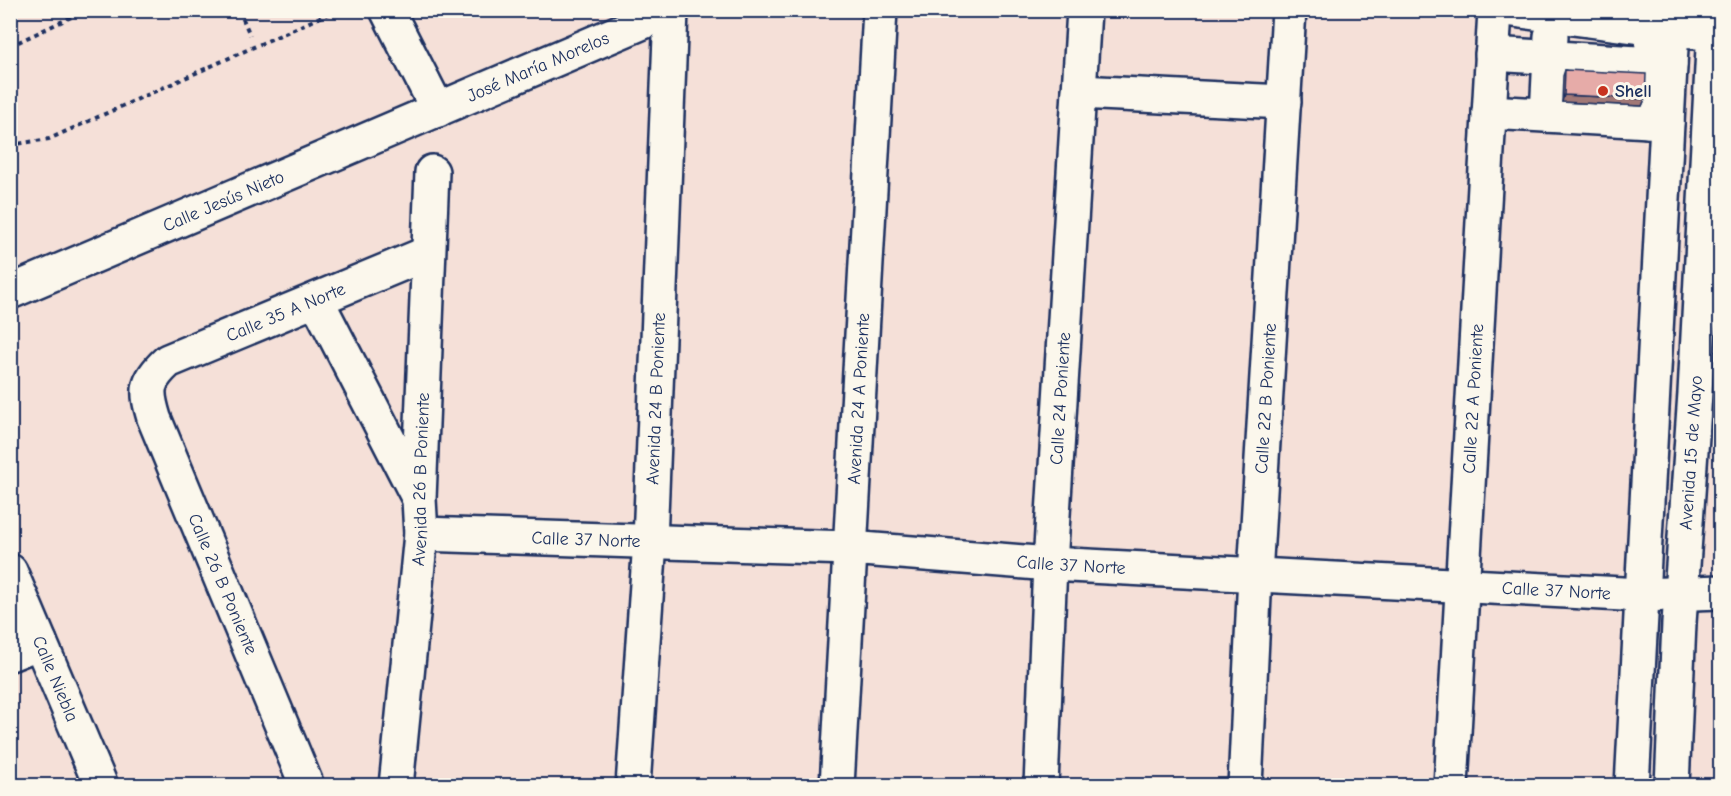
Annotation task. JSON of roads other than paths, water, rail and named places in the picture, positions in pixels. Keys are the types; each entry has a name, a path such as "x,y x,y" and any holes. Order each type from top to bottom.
{"street":[{"path":"387,10 438,110"},
{"name":"José María Morelos","path":"438,110 671,10"},
{"name":"Avenida 24 B Poniente","path":"633,786 650,542 671,10"},
{"name":"Avenida 24 A Poniente","path":"837,786 880,10"},
{"name":"Calle 24 Poniente","path":"1041,786 1050,564 1084,10"},
{"name":"Calle 22 B Poniente","path":"1245,786 1255,575 1289,10"},
{"name":"Calle 22 A Poniente","path":"1451,786 1495,10"},
{"path":"1513,10 1552,16 1716,25"},
{"path":"1547,115 1552,16"},
{"path":"1632,786 1642,595 1658,122 1666,23"},
{"name":"Avenida 15 de Mayo","path":"1672,786 1716,25"},
{"path":"1492,54 1661,64"},
{"path":"1079,92 1284,102"},
{"name":"Calle Jesús Nieto","path":"10,292 438,110"},
{"path":"1489,112 1658,122"},
{"name":"Avenida 26 B Poniente","path":"396,786 421,534 419,499 432,172"},
{"name":"Calle 35 A Norte","path":"150,381 168,361 428,253"},
{"path":"317,301 419,499"},
{"name":"Calle 26 B Poniente","path":"150,381 147,397 154,418 307,786"},
{"name":"Calle 37 Norte","path":"421,534 850,548 1050,564 1642,595 1720,592"},
{"name":"Calle Niebla","path":"10,571 101,786"},
{"path":"10,654 40,642"}],"place":[{"name":"Shell","path":"1603,91"}]}
